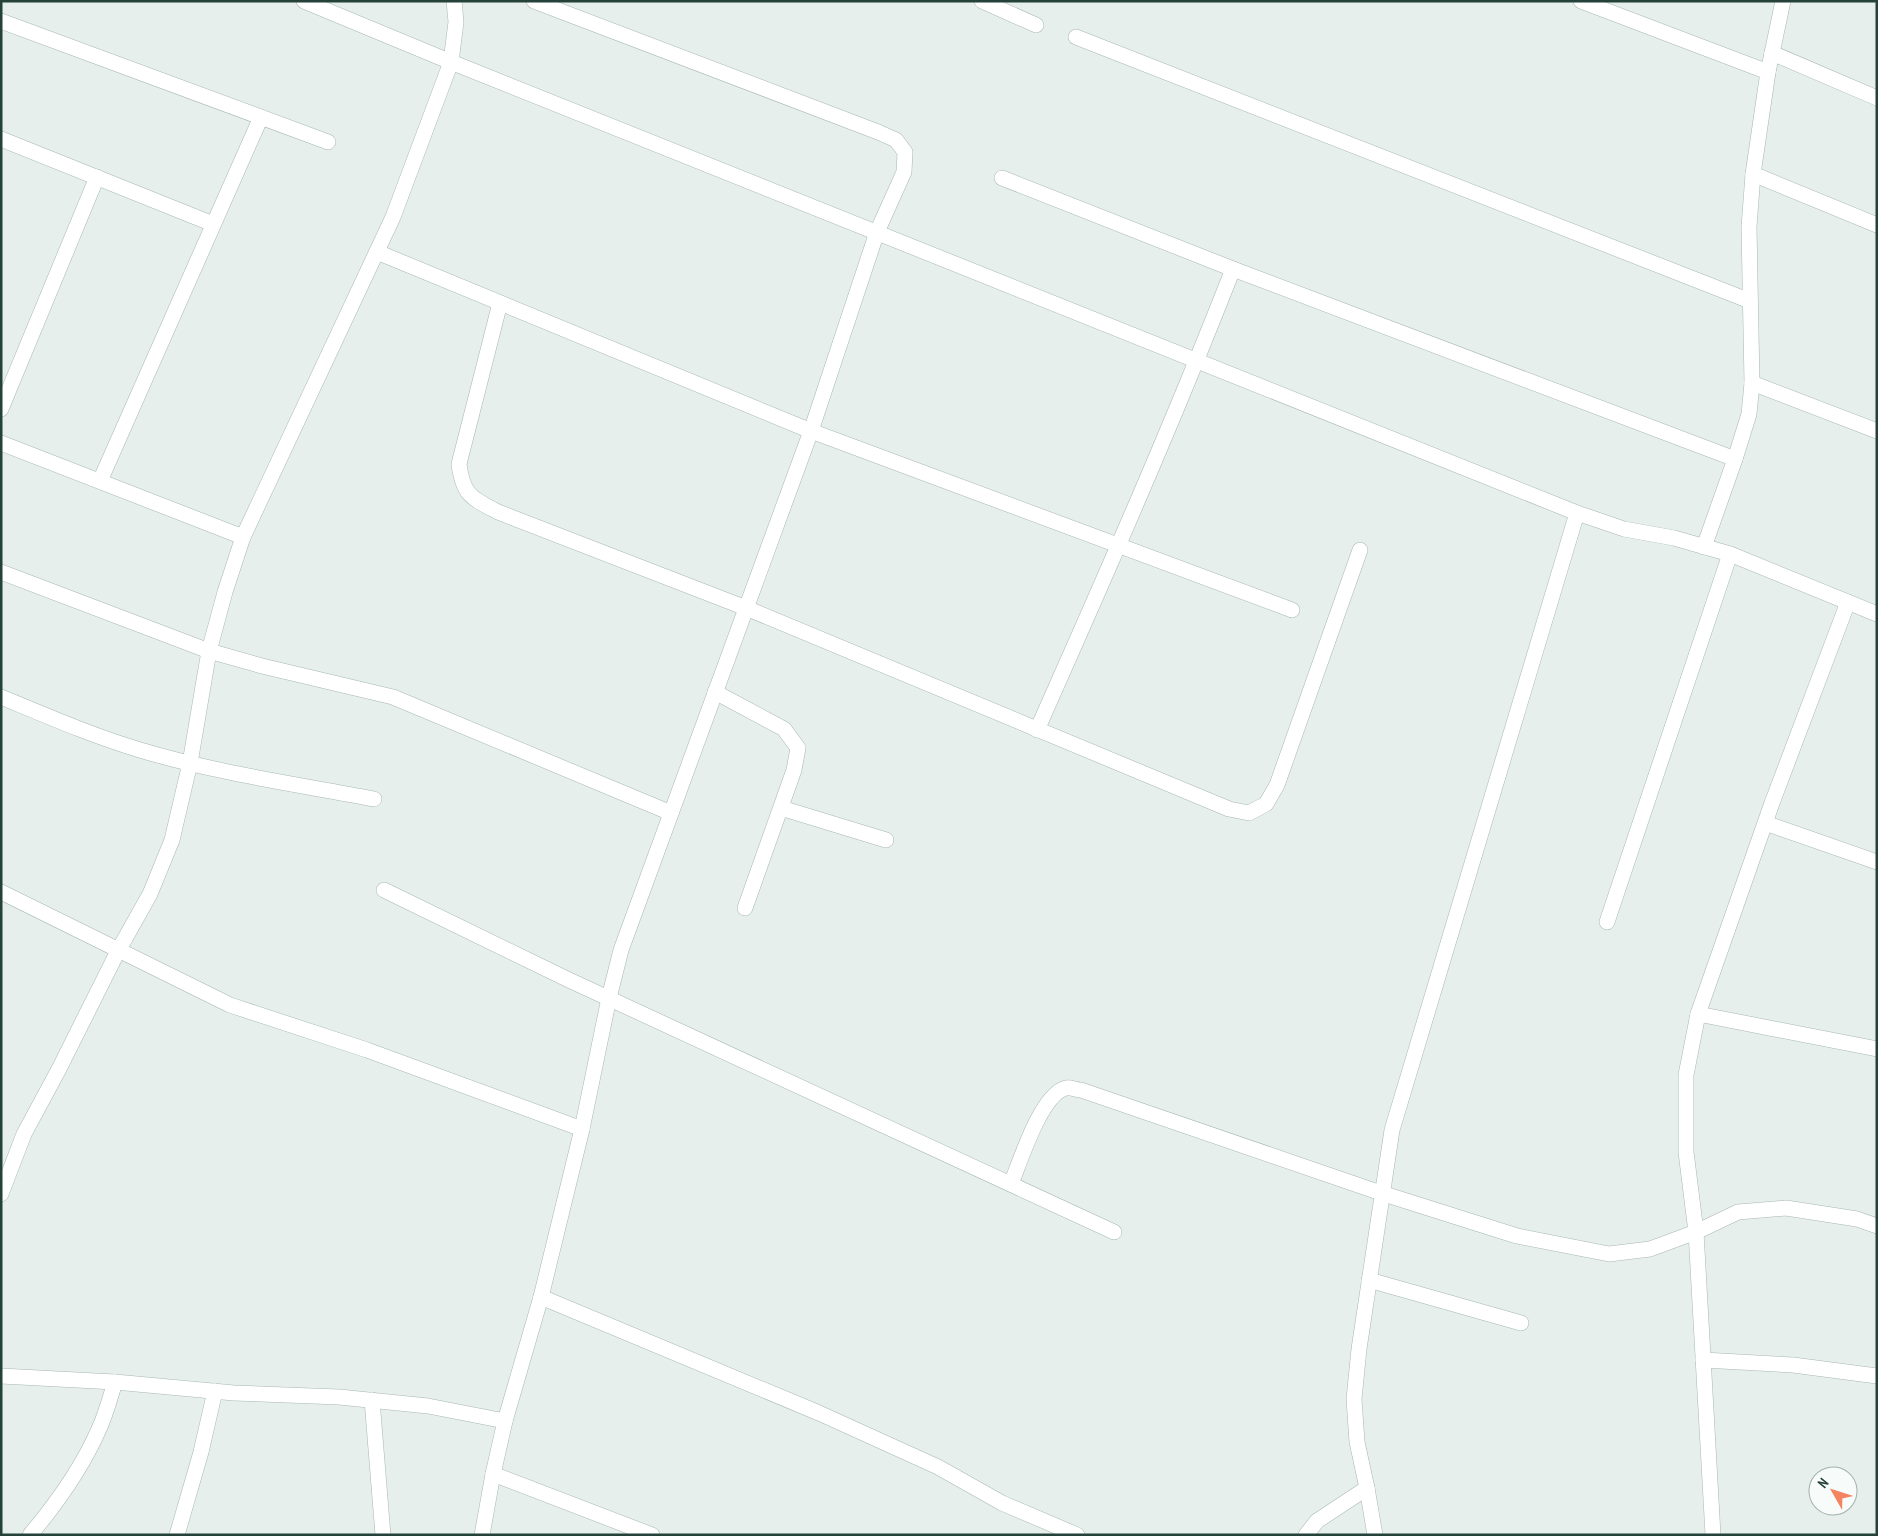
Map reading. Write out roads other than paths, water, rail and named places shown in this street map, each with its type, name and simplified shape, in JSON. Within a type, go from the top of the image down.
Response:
[{"type":"street","points":[[304,1],[451,62],[1577,513],[1624,529],[1674,538],[1730,554],[1877,614]]},
{"type":"street","points":[[1,1194],[24,1134],[150,894],[172,840],[190,763],[209,651],[225,592],[243,537],[393,217],[451,62],[456,22],[454,1]]},
{"type":"street","points":[[482,1535],[505,1421],[541,1297],[582,1129],[609,998],[621,950],[811,431],[877,232],[904,172],[906,152],[896,140],[878,132],[534,1]]},
{"type":"street","points":[[982,1],[1036,25]]},
{"type":"street","points":[[1581,1],[1768,72]]},
{"type":"street","points":[[1704,547],[1749,414],[1752,383],[1749,226],[1753,174],[1768,72],[1783,1]]},
{"type":"street","points":[[1,21],[328,142]]},
{"type":"street","points":[[1076,37],[1750,302]]},
{"type":"street","points":[[1772,53],[1877,98]]},
{"type":"street","points":[[100,482],[261,117]]},
{"type":"street","points":[[1,139],[213,224]]},
{"type":"street","points":[[1753,174],[1877,225]]},
{"type":"street","points":[[1,409],[97,177]]},
{"type":"street","points":[[1002,178],[1233,269],[1735,459]]},
{"type":"street","points":[[377,252],[811,431],[1292,610]]},
{"type":"street","points":[[1037,730],[1119,545],[1233,269]]},
{"type":"street","points":[[500,303],[460,464],[462,483],[475,500],[498,512],[746,608],[1229,809],[1249,813],[1266,804],[1277,786],[1360,550]]},
{"type":"street","points":[[1752,383],[1877,431]]},
{"type":"street","points":[[1,443],[243,537]]},
{"type":"street","points":[[1375,1535],[1357,1442],[1354,1399],[1369,1280],[1392,1130],[1577,513]]},
{"type":"street","points":[[1607,922],[1730,554]]},
{"type":"street","points":[[1,572],[209,651],[393,698],[671,813]]},
{"type":"street","points":[[1713,1535],[1696,1232],[1686,1152],[1686,1075],[1698,1014],[1765,823],[1848,602]]},
{"type":"street","points":[[715,692],[784,729],[798,748],[794,770],[745,908]]},
{"type":"street","points":[[1,697],[66,724],[140,750],[190,763],[374,799]]},
{"type":"street","points":[[781,808],[886,840]]},
{"type":"street","points":[[1765,823],[1877,862]]},
{"type":"street","points":[[384,890],[609,998],[1114,1232]]},
{"type":"street","points":[[1,892],[118,952],[230,1005],[367,1050],[582,1129]]},
{"type":"street","points":[[1698,1014],[1877,1049]]},
{"type":"street","points":[[1011,1184],[1037,1119],[1050,1098],[1066,1088],[1081,1090],[1382,1193],[1517,1236],[1609,1254],[1650,1249],[1696,1232],[1738,1212],[1786,1208],[1857,1219],[1877,1226]]},
{"type":"street","points":[[1369,1280],[1521,1324]]},
{"type":"street","points":[[541,1297],[819,1413],[938,1466],[1002,1503],[1077,1535]]},
{"type":"street","points":[[1703,1360],[1793,1364],[1877,1376]]},
{"type":"street","points":[[1,1376],[115,1382],[214,1391],[339,1396],[428,1406],[505,1421]]},
{"type":"street","points":[[30,1535],[77,1473],[100,1428],[115,1382]]},
{"type":"street","points":[[177,1535],[201,1452],[214,1391]]},
{"type":"street","points":[[372,1400],[382,1535]]},
{"type":"street","points":[[493,1474],[652,1535]]},
{"type":"street","points":[[1306,1535],[1317,1521],[1367,1488]]}]
